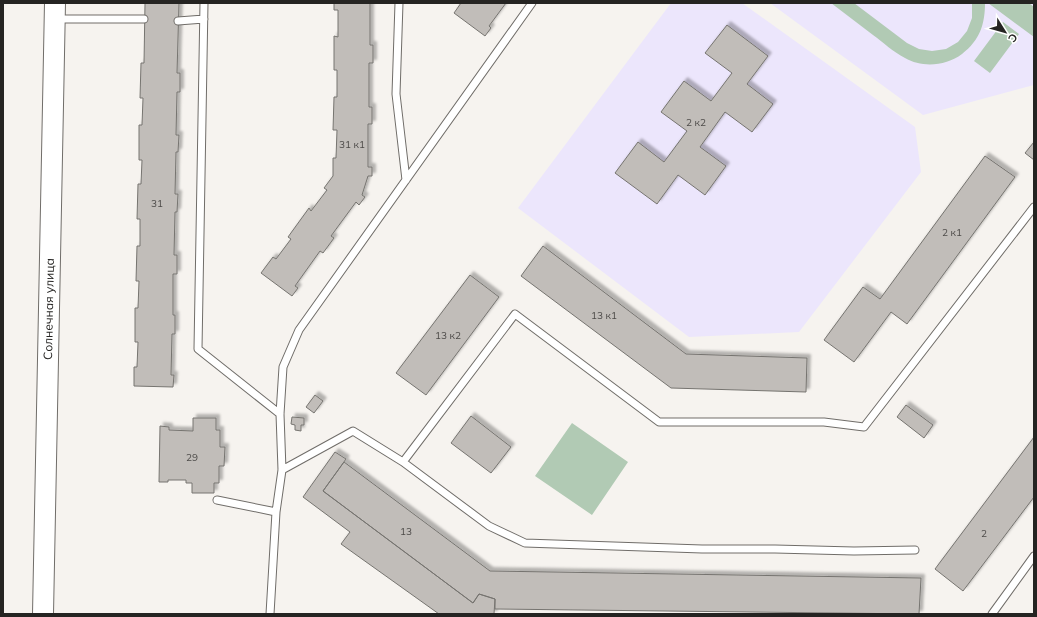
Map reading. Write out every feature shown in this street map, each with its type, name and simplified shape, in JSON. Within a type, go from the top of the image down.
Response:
[{"type":"main road","name":"Солнечная улица","points":[[43,614],[55,11]]},
{"type":"lane","points":[[204,3],[198,349],[280,414]]},
{"type":"lane","points":[[399,3],[396,94],[406,180]]},
{"type":"lane","points":[[270,614],[276,512],[282,470],[280,414],[283,367],[299,330],[532,3]]},
{"type":"lane","points":[[55,11],[144,19]]},
{"type":"lane","points":[[178,20],[204,19]]},
{"type":"lane","points":[[403,462],[515,314],[659,422],[824,422],[864,427],[1034,207]]},
{"type":"lane","points":[[282,470],[353,431],[403,462],[489,526],[525,543],[702,549],[854,551],[915,550]]},
{"type":"lane","points":[[217,500],[276,512]]},
{"type":"lane","points":[[992,614],[1034,556]]},
{"type":"shaded area","points":[[671,3],[742,3],[915,127],[921,172],[799,332],[689,337],[518,208]]},
{"type":"shaded area","points":[[770,3],[1034,3],[1034,85],[923,115]]},
{"type":"green space","points":[[831,3],[854,3],[907,43],[919,49],[932,51],[946,49],[958,42],[967,31],[972,18],[972,3],[985,3],[984,18],[980,31],[968,49],[956,58],[949,61],[926,64],[912,61],[896,53]]},
{"type":"green space","points":[[988,3],[1029,3],[1034,7],[1034,37]]},
{"type":"green space","points":[[1003,22],[1019,34],[990,73],[974,61]]},
{"type":"green space","points":[[572,423],[628,462],[592,515],[535,476]]},
{"type":"building","points":[[145,3],[179,3],[177,73],[180,73],[180,92],[177,92],[176,135],[179,135],[178,152],[176,152],[175,194],[178,194],[177,212],[175,212],[174,255],[177,255],[177,274],[173,274],[173,315],[175,315],[175,334],[172,334],[171,375],[174,375],[173,387],[134,386],[134,367],[137,367],[138,342],[135,342],[135,308],[138,308],[139,281],[136,281],[137,246],[140,246],[140,219],[137,219],[138,184],[141,184],[142,160],[139,160],[139,125],[142,125],[143,98],[140,98],[141,63],[144,63]]},
{"type":"building","points":[[334,3],[370,3],[370,45],[373,45],[373,63],[369,63],[369,107],[372,107],[372,124],[368,124],[368,167],[372,167],[372,176],[368,176],[362,195],[365,197],[359,205],[356,202],[331,236],[334,238],[323,253],[320,251],[295,286],[298,288],[292,296],[261,273],[273,257],[276,259],[291,239],[288,237],[309,208],[311,211],[327,190],[324,188],[333,176],[333,158],[336,158],[337,130],[333,130],[334,97],[337,97],[337,70],[334,70],[334,36],[338,37],[338,10],[334,10]]},
{"type":"building","points":[[461,3],[506,3],[489,26],[491,28],[485,36],[454,13]]},
{"type":"building","points":[[727,25],[768,56],[747,84],[773,104],[752,132],[725,112],[700,147],[726,166],[705,195],[678,175],[657,204],[615,173],[638,142],[664,162],[687,131],[661,112],[684,81],[711,101],[732,73],[705,53]]},
{"type":"building","points":[[1034,142],[1034,160],[1025,153]]},
{"type":"building","points":[[985,156],[1015,177],[907,324],[891,312],[854,362],[824,340],[863,287],[880,299]]},
{"type":"building","points":[[543,246],[686,354],[807,358],[806,392],[671,388],[521,276]]},
{"type":"building","points":[[470,275],[499,297],[426,395],[396,373]]},
{"type":"building","points":[[315,395],[323,401],[314,413],[306,407]]},
{"type":"building","points":[[906,405],[933,425],[924,438],[897,417]]},
{"type":"building","points":[[471,416],[511,447],[491,473],[451,443]]},
{"type":"building","points":[[292,417],[304,418],[304,425],[301,425],[301,431],[295,430],[295,425],[291,424]]},
{"type":"building","points":[[193,418],[216,418],[216,430],[220,430],[220,447],[225,447],[224,466],[219,466],[219,483],[214,483],[214,493],[192,493],[192,483],[186,483],[186,480],[168,480],[168,482],[159,482],[160,426],[169,427],[169,430],[193,431]]},
{"type":"building","points":[[1034,437],[1034,497],[963,591],[935,569]]},
{"type":"building","points":[[335,452],[346,459],[323,491],[473,603],[479,594],[495,599],[494,614],[439,614],[341,544],[350,532],[303,497]]},
{"type":"building","points":[[344,462],[490,571],[921,578],[919,614],[495,609],[495,599],[479,594],[473,603],[323,491]]}]
